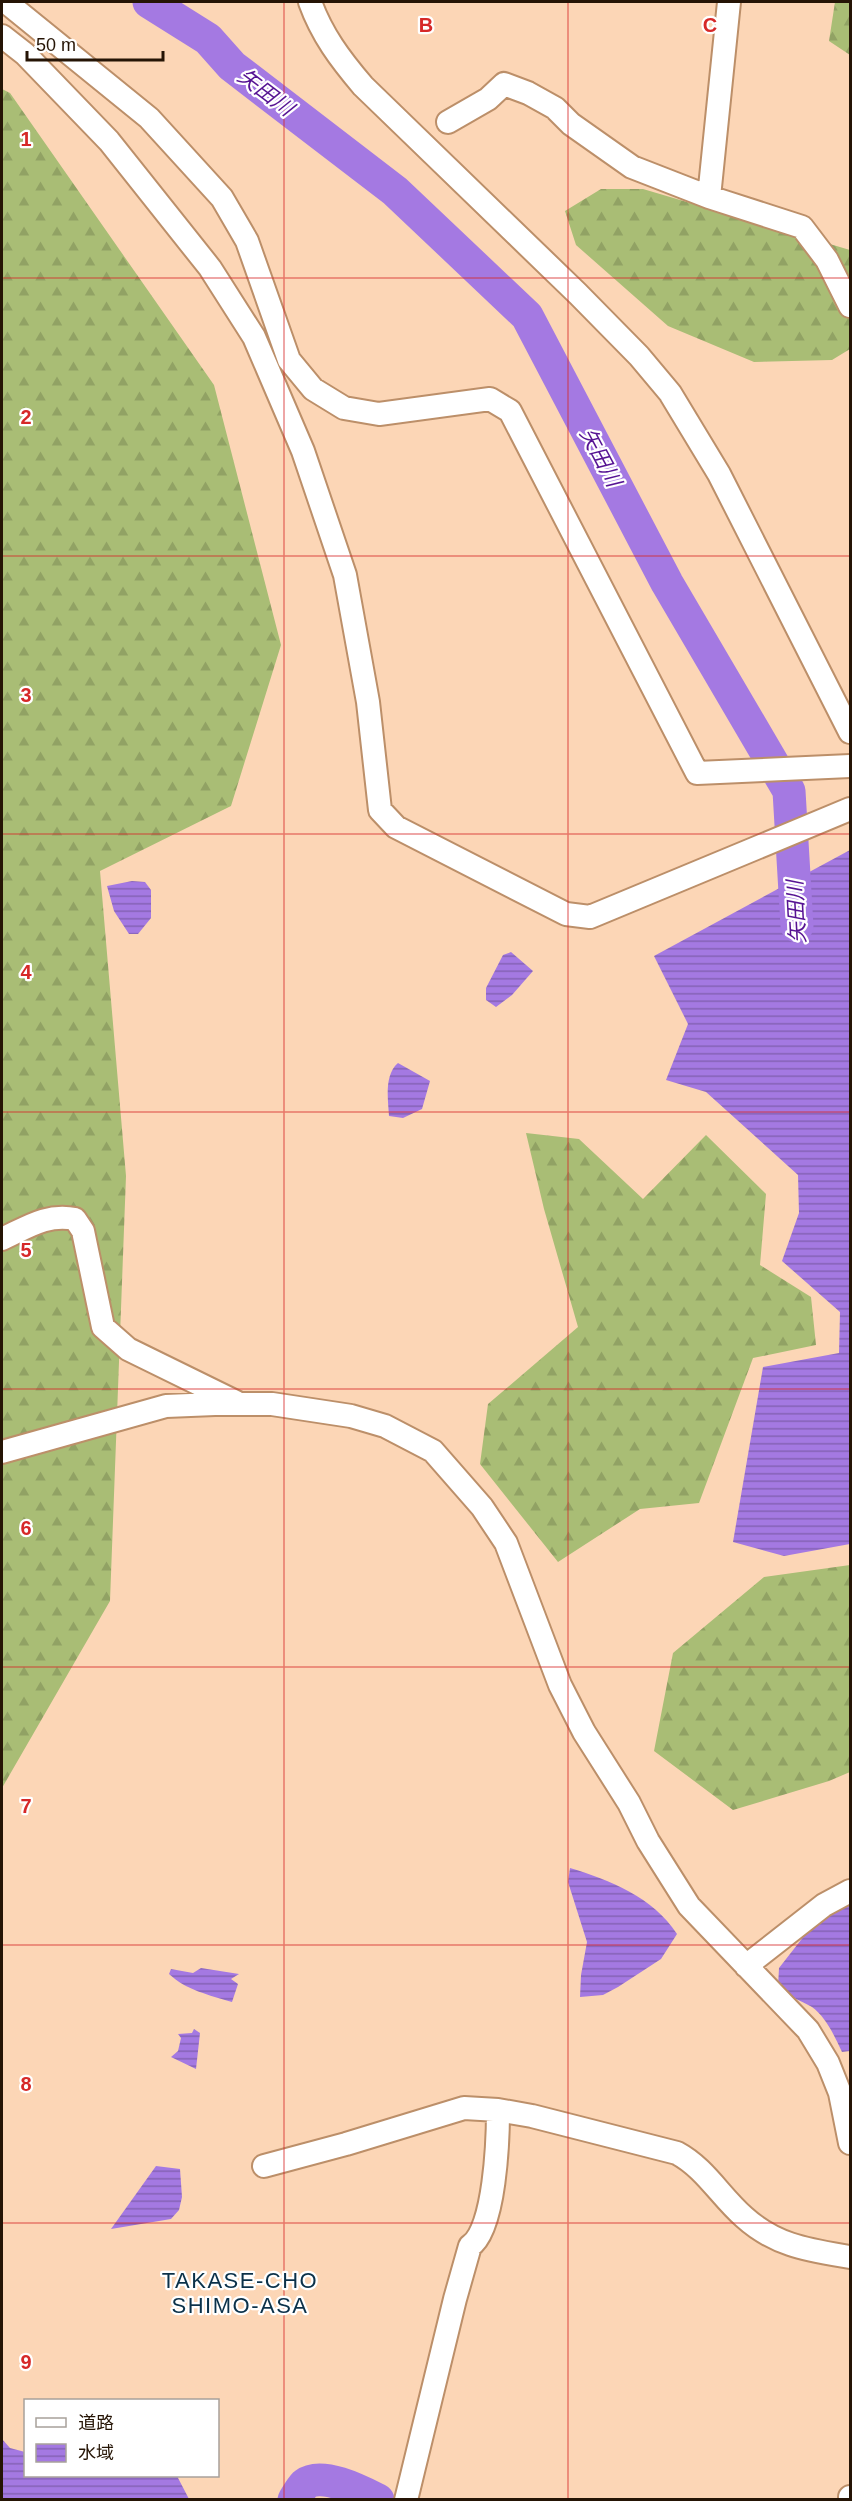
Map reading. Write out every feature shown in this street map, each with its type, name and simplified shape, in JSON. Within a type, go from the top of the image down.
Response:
[{"type":"street","points":[[6,2],[149,118],[222,198],[247,241],[289,360],[313,389],[344,408],[379,414],[490,399],[510,411],[697,773],[847,766]]},
{"type":"street","points":[[310,2],[318,23],[337,56],[363,86],[578,294],[639,356],[670,393],[719,474],[850,732]]},
{"type":"street","points":[[709,197],[729,2]]},
{"type":"street","points":[[2,36],[25,54],[109,141],[210,268],[254,337],[303,451],[345,575],[368,702],[380,810],[396,827],[566,914],[590,917],[850,809]]},
{"type":"street","points":[[448,122],[488,99],[504,84],[528,93],[555,108],[571,124],[632,166],[709,197],[802,227],[827,260],[850,306]]},
{"type":"street","points":[[2,1239],[46,1218],[75,1219],[83,1231],[103,1326],[128,1348],[240,1404]]},
{"type":"street","points":[[2,1452],[166,1406],[240,1404],[272,1404],[351,1416],[386,1426],[433,1451],[482,1507],[506,1543],[560,1685],[584,1732],[629,1803],[648,1841],[689,1906],[808,2030],[828,2063],[840,2093],[850,2143]]},
{"type":"street","points":[[747,1966],[824,1905],[850,1890]]},
{"type":"street","points":[[264,2166],[346,2145],[464,2108],[498,2110],[677,2153],[693,2162],[743,2217],[770,2237],[811,2250],[850,2257]]},
{"type":"street","points":[[406,2499],[470,2246],[474,2244],[485,2223],[497,2160],[498,2110]]},
{"type":"green space","points":[[835,2],[850,2],[850,55],[829,41]]},
{"type":"green space","points":[[2,89],[10,93],[214,385],[281,645],[231,806],[100,871],[126,1176],[110,1601],[2,1788]]},
{"type":"green space","points":[[601,189],[643,189],[850,250],[850,349],[832,360],[754,362],[668,326],[576,245],[565,211]]},
{"type":"green space","points":[[526,1133],[579,1139],[643,1199],[706,1135],[766,1194],[760,1265],[811,1297],[816,1345],[753,1358],[699,1503],[640,1509],[558,1562],[480,1464],[488,1404],[578,1327],[544,1209]]},
{"type":"green space","points":[[850,1565],[850,1772],[829,1781],[733,1810],[654,1751],[673,1653],[764,1577]]},
{"type":"water","points":[[850,850],[850,1544],[784,1556],[733,1542],[763,1367],[839,1353],[840,1312],[782,1261],[799,1213],[798,1175],[706,1092],[666,1080],[688,1024],[654,956]]},
{"type":"water","points":[[132,881],[145,882],[151,890],[151,918],[138,934],[129,934],[114,911],[107,886]]},
{"type":"water","points":[[511,952],[533,971],[512,995],[496,1007],[486,1000],[486,988],[503,955]]},
{"type":"water","points":[[398,1063],[430,1081],[422,1109],[403,1118],[389,1116],[389,1081]]},
{"type":"water","points":[[570,1868],[615,1884],[643,1900],[667,1921],[677,1934],[661,1959],[603,1995],[580,1997],[587,1942],[568,1882]]},
{"type":"water","points":[[850,1905],[850,2051],[842,2052],[822,2016],[812,2007],[778,1987],[779,1968],[815,1922]]},
{"type":"water","points":[[201,1968],[239,1974],[231,1979],[238,1984],[232,2002],[190,1988],[169,1974],[171,1969],[193,1973]]},
{"type":"water","points":[[194,2029],[200,2033],[196,2069],[171,2057],[178,2051],[181,2038],[178,2034],[192,2033]]},
{"type":"water","points":[[156,2166],[180,2169],[182,2197],[179,2210],[171,2219],[111,2229]]},
{"type":"water","points":[[2,2439],[10,2448],[24,2452],[24,2477],[178,2477],[189,2499],[2,2499]]},
{"type":"waterway","name":"矢田川","points":[[149,2],[208,39],[232,66],[395,191],[527,316],[667,583],[789,791],[797,926]]},
{"type":"waterway","points":[[294,2500],[305,2484],[321,2480],[342,2484],[378,2500]]},
{"type":"district","name":"TAKASE-CHO SHIMO-ASA","points":[[240,2292]]}]
